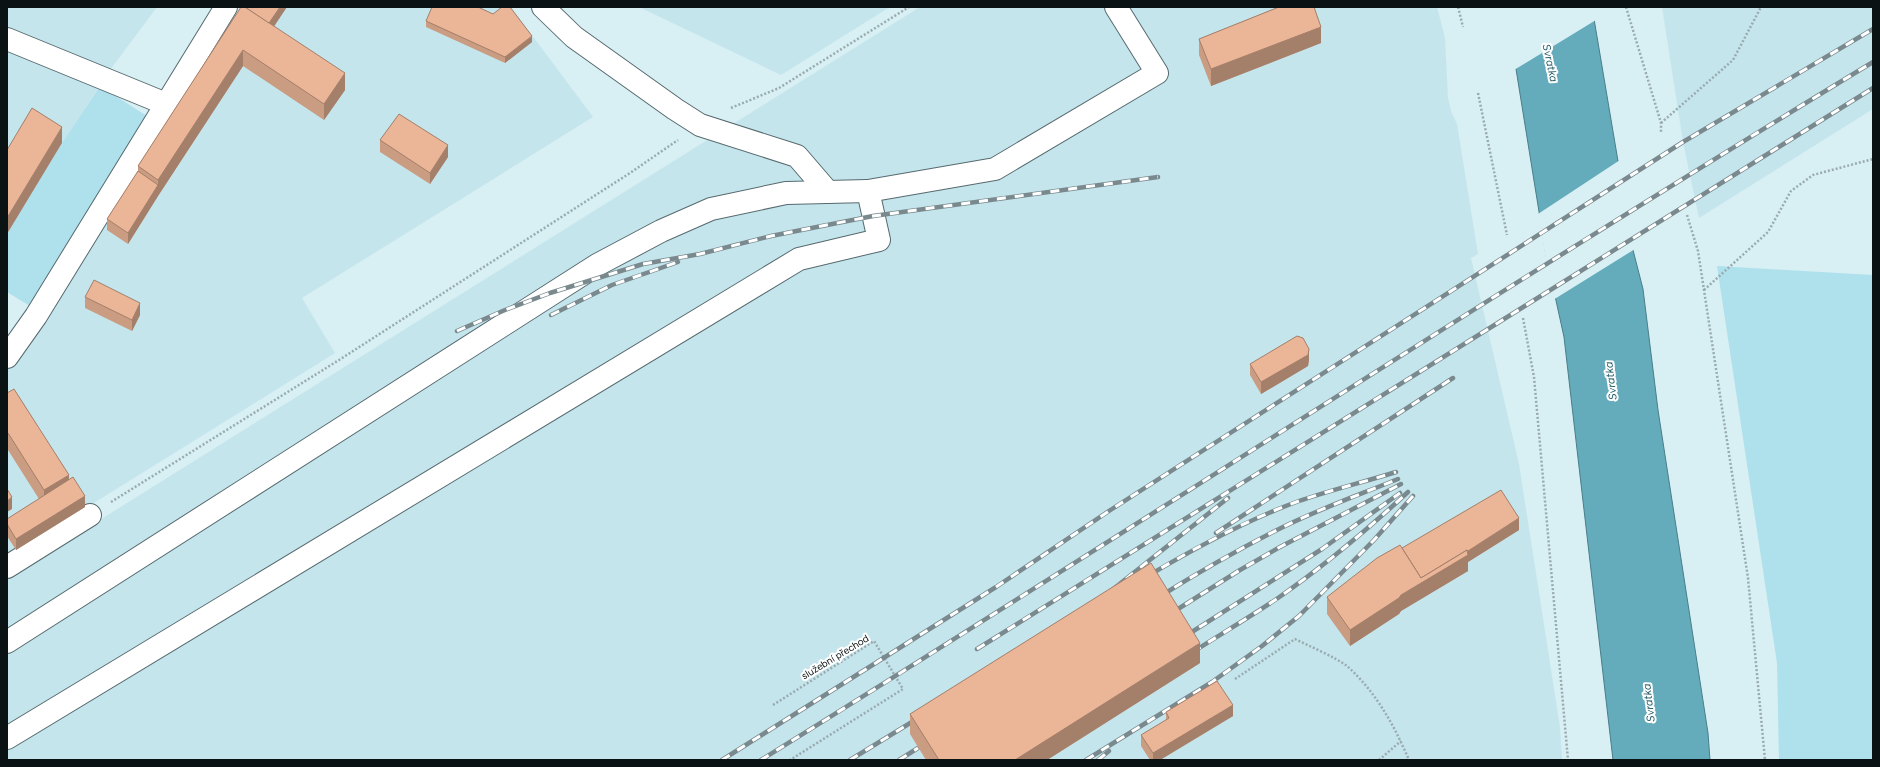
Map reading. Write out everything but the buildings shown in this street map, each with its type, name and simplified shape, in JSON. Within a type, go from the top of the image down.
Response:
[{"type":"lane","points":[[7,356],[36,316],[226,7]]},
{"type":"lane","points":[[543,7],[574,37],[651,93],[700,125],[797,156],[828,192]]},
{"type":"lane","points":[[7,642],[597,265],[661,230],[711,209],[786,193],[868,191],[995,168],[1157,73],[1116,7]]},
{"type":"lane","points":[[7,39],[166,104]]},
{"type":"lane","points":[[7,738],[799,259],[878,240],[868,191]]},
{"type":"lane","points":[[7,567],[90,515]]},
{"type":"path","points":[[729,109],[745,104],[779,88],[909,7]]},
{"type":"path","points":[[1458,7],[1463,28]]},
{"type":"path","points":[[1626,7],[1661,123],[1661,132]]},
{"type":"path","points":[[1661,123],[1733,60],[1761,7]]},
{"type":"path","points":[[1478,93],[1507,235]]},
{"type":"path","points":[[90,515],[359,347],[630,173],[700,125]]},
{"type":"path","points":[[1704,291],[1768,232],[1791,191],[1813,175],[1873,160]]},
{"type":"path","points":[[1687,215],[1698,251],[1748,578],[1765,760]]},
{"type":"path","points":[[1523,318],[1534,377],[1568,760]]},
{"type":"path","points":[[1235,679],[1295,639],[1346,665],[1377,698],[1401,741],[1409,760]]},
{"type":"path","name":"služební přechod","points":[[773,705],[874,641],[903,689],[790,760]]},
{"type":"path","points":[[1379,760],[1401,741]]},
{"type":"shaded area","points":[[7,7],[157,7],[110,70],[62,143],[7,234]]},
{"type":"shaded area","points":[[244,7],[511,7],[593,117],[302,298],[335,353],[7,557],[7,370],[60,293]]},
{"type":"shaded area","points":[[639,7],[890,7],[781,75]]},
{"type":"shaded area","points":[[920,7],[1437,7],[1445,38],[1448,98],[1451,111],[1457,124],[1478,254],[1471,258],[1519,464],[1560,727],[1562,760],[7,760],[7,578]]},
{"type":"shaded area","points":[[1662,7],[1873,7],[1873,109],[1699,218],[1683,142]]},
{"type":"shaded area","points":[[100,86],[150,118],[30,306],[7,292],[7,234],[62,143]]},
{"type":"shaded area","points":[[1717,266],[1873,275],[1873,760],[1779,760],[1777,663]]},
{"type":"water","name":"Svratka","points":[[1503,7],[1592,7],[1633,250],[1643,289],[1658,410],[1708,733],[1710,760],[1613,760],[1564,337],[1546,255],[1516,69]]},
{"type":"pier","points":[[1501,7],[1594,7],[1596,20],[1514,70]]},
{"type":"pier","points":[[1620,160],[1635,249],[1553,300],[1538,214]]},
{"type":"railway","points":[[722,760],[996,587],[1112,509],[1683,142],[1873,29]]},
{"type":"railway","points":[[761,760],[1594,234],[1873,62]]},
{"type":"railway","points":[[977,649],[1873,88]]},
{"type":"railway","points":[[457,331],[505,310],[550,293],[643,264],[700,254],[771,236],[873,216],[1158,177]]},
{"type":"railway","points":[[551,315],[612,285],[678,262]]},
{"type":"railway","points":[[1216,533],[1453,378]]},
{"type":"railway","points":[[1146,577],[1221,535],[1279,509],[1311,497],[1396,472]]},
{"type":"railway","points":[[1159,597],[1219,561],[1295,521],[1398,479]]},
{"type":"railway","points":[[1170,614],[1280,547],[1401,484]]},
{"type":"railway","points":[[1193,652],[1295,586],[1345,547],[1408,492]]},
{"type":"railway","points":[[1184,637],[1322,549],[1400,493]]},
{"type":"railway","points":[[1086,760],[1212,682],[1262,646],[1299,616],[1374,540],[1413,496]]},
{"type":"railway","points":[[1112,590],[1228,498]]},
{"type":"railway","points":[[850,760],[920,717]]},
{"type":"railway","points":[[899,760],[918,748]]},
{"type":"railway","points":[[1098,760],[1109,751]]}]
